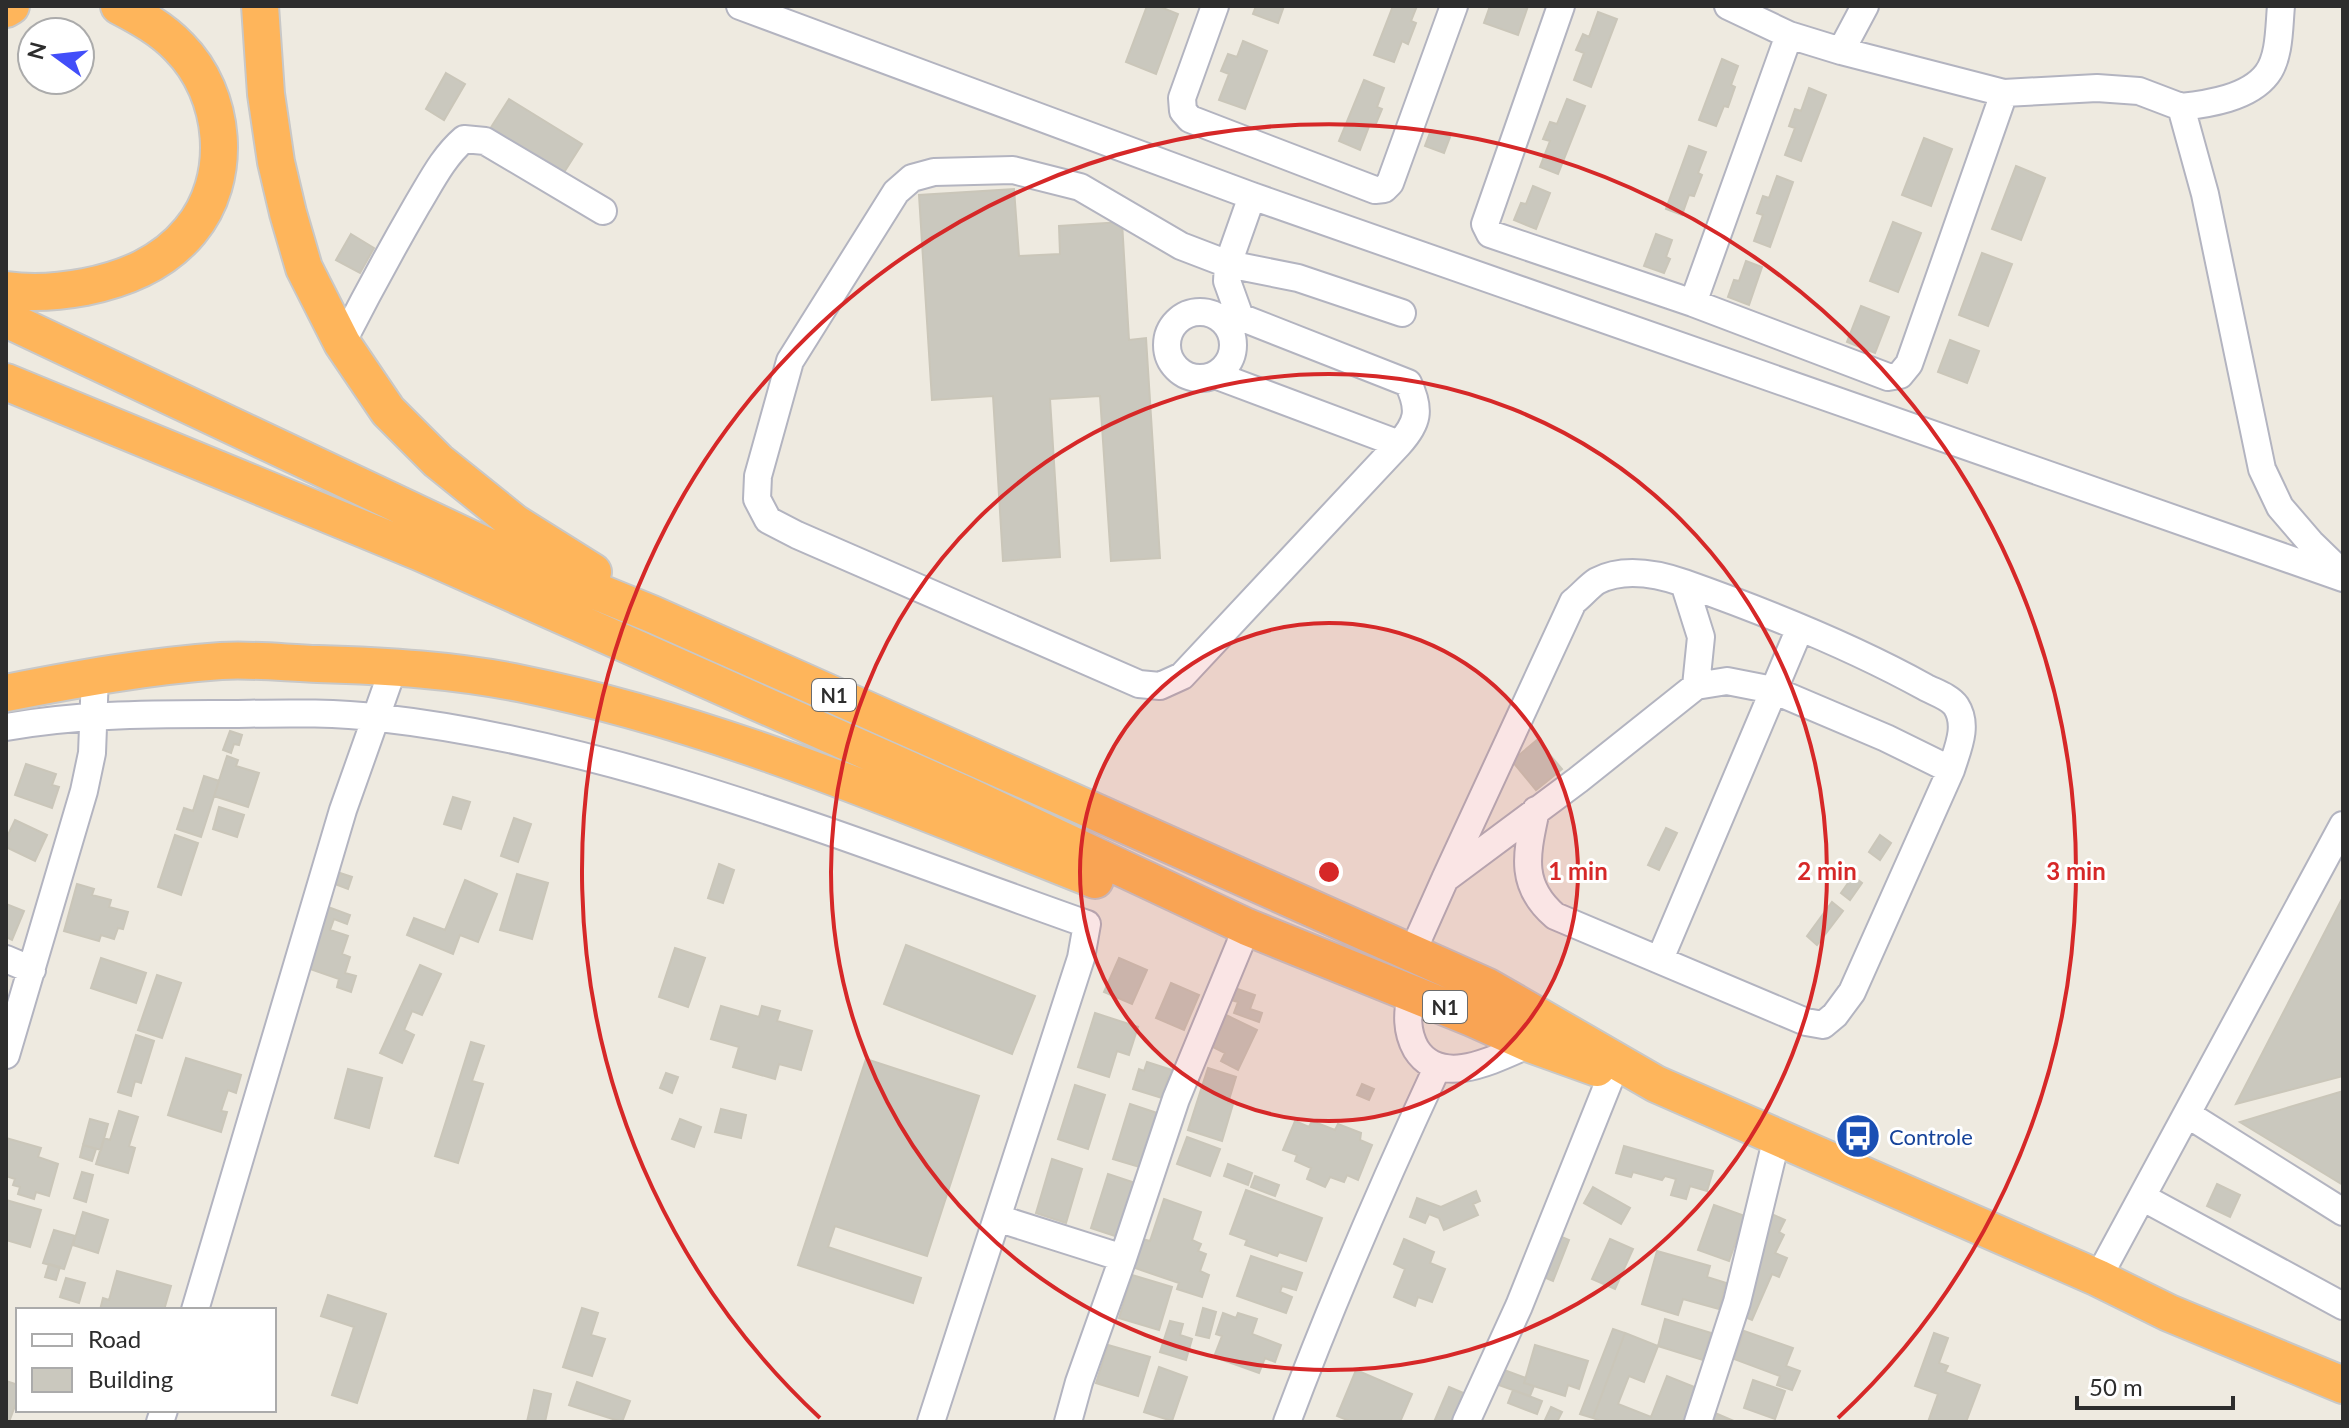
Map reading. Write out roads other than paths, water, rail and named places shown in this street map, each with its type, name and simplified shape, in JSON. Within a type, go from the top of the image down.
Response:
[{"type":"highway","points":[[6,290],[52,293],[106,283],[131,274],[157,261],[191,231],[209,200],[220,160],[216,115],[203,81],[180,48],[146,20],[119,6]]},
{"type":"highway","points":[[260,6],[266,94],[276,162],[288,213],[304,268],[342,343],[388,411],[438,461],[515,523],[652,614]]},
{"type":"highway","name":"N1","points":[[6,319],[495,550],[652,614],[1488,987],[1656,1084],[2098,1278],[2169,1313],[2343,1385]]},
{"type":"highway","name":"N1","points":[[6,382],[419,552],[966,795],[1242,925],[1530,1044],[1612,1074],[1656,1084]]},
{"type":"highway","points":[[6,693],[95,675],[224,660],[394,666],[519,683],[605,702],[689,726],[921,811],[1183,914],[1242,925]]},
{"type":"street","points":[[740,6],[1252,196],[2195,529],[2343,576]]},
{"type":"street","points":[[1215,6],[1182,98],[1183,111],[1190,119],[1375,190],[1384,189],[1390,183],[1454,6]]},
{"type":"street","points":[[1561,6],[1485,224],[1486,231],[1693,303],[1888,377],[1900,375],[1909,364],[2004,93]]},
{"type":"street","points":[[1728,6],[1789,35],[2004,93],[2097,88],[2139,91],[2181,107],[2215,103],[2240,94],[2267,74],[2276,52],[2281,6]]},
{"type":"street","points":[[1841,51],[1865,6]]},
{"type":"street","points":[[1693,303],[1789,35]]},
{"type":"street","points":[[2181,107],[2205,194],[2262,469],[2280,507],[2343,576]]},
{"type":"street","points":[[342,343],[437,171],[450,151],[464,139],[485,141],[603,211]]},
{"type":"street","points":[[1399,444],[1215,375],[1195,378],[1177,370],[1167,352],[1169,332],[1174,323],[1192,312],[1212,313],[1408,383],[1417,411],[1412,429],[1399,444],[1182,676],[1160,686],[1139,684],[797,535],[768,520],[757,499],[758,476],[790,361],[896,192],[912,178],[934,172],[1013,170],[1080,187],[1181,246],[1228,264],[1298,278],[1402,313]]},
{"type":"street","points":[[1215,375],[1226,366],[1232,353],[1234,322],[1227,281],[1228,264],[1252,196]]},
{"type":"street","points":[[1412,953],[1573,602],[1598,581],[1629,574],[1658,574],[1684,583],[1800,628],[1894,670],[1955,703],[1962,720],[1951,770],[1852,992],[1835,1015],[1823,1025],[1806,1022],[1555,916],[1539,902],[1532,888],[1526,857],[1536,810]]},
{"type":"street","points":[[1684,583],[1701,637],[1696,686]]},
{"type":"street","points":[[1660,959],[1800,628]]},
{"type":"street","points":[[196,1308],[324,869],[394,666]]},
{"type":"street","points":[[6,1055],[84,791],[92,753],[95,675]]},
{"type":"street","points":[[1445,879],[1578,780],[1696,686],[1727,681],[1773,690],[1886,738],[1951,770]]},
{"type":"street","points":[[6,727],[35,722],[157,714],[376,717],[560,750],[728,798],[1087,924]]},
{"type":"street","points":[[2098,1278],[2343,825]]},
{"type":"street","points":[[931,1422],[1081,958],[1087,924],[1101,882]]},
{"type":"street","points":[[1068,1422],[1176,1099],[1242,925]]},
{"type":"street","points":[[6,959],[32,970]]},
{"type":"street","points":[[1411,994],[1407,1014],[1411,1039],[1419,1053],[1437,1068],[1486,1063],[1530,1044]]},
{"type":"street","points":[[1287,1422],[1317,1342],[1437,1068]]},
{"type":"street","points":[[1466,1422],[1519,1306],[1612,1074]]},
{"type":"street","points":[[2187,1114],[2343,1212]]},
{"type":"street","points":[[1698,1422],[1737,1302],[1777,1137]]},
{"type":"street","points":[[2142,1197],[2343,1306]]},
{"type":"street","points":[[997,1218],[1123,1258]]},
{"type":"place","name":"Controle","points":[[1858,1136]]}]
